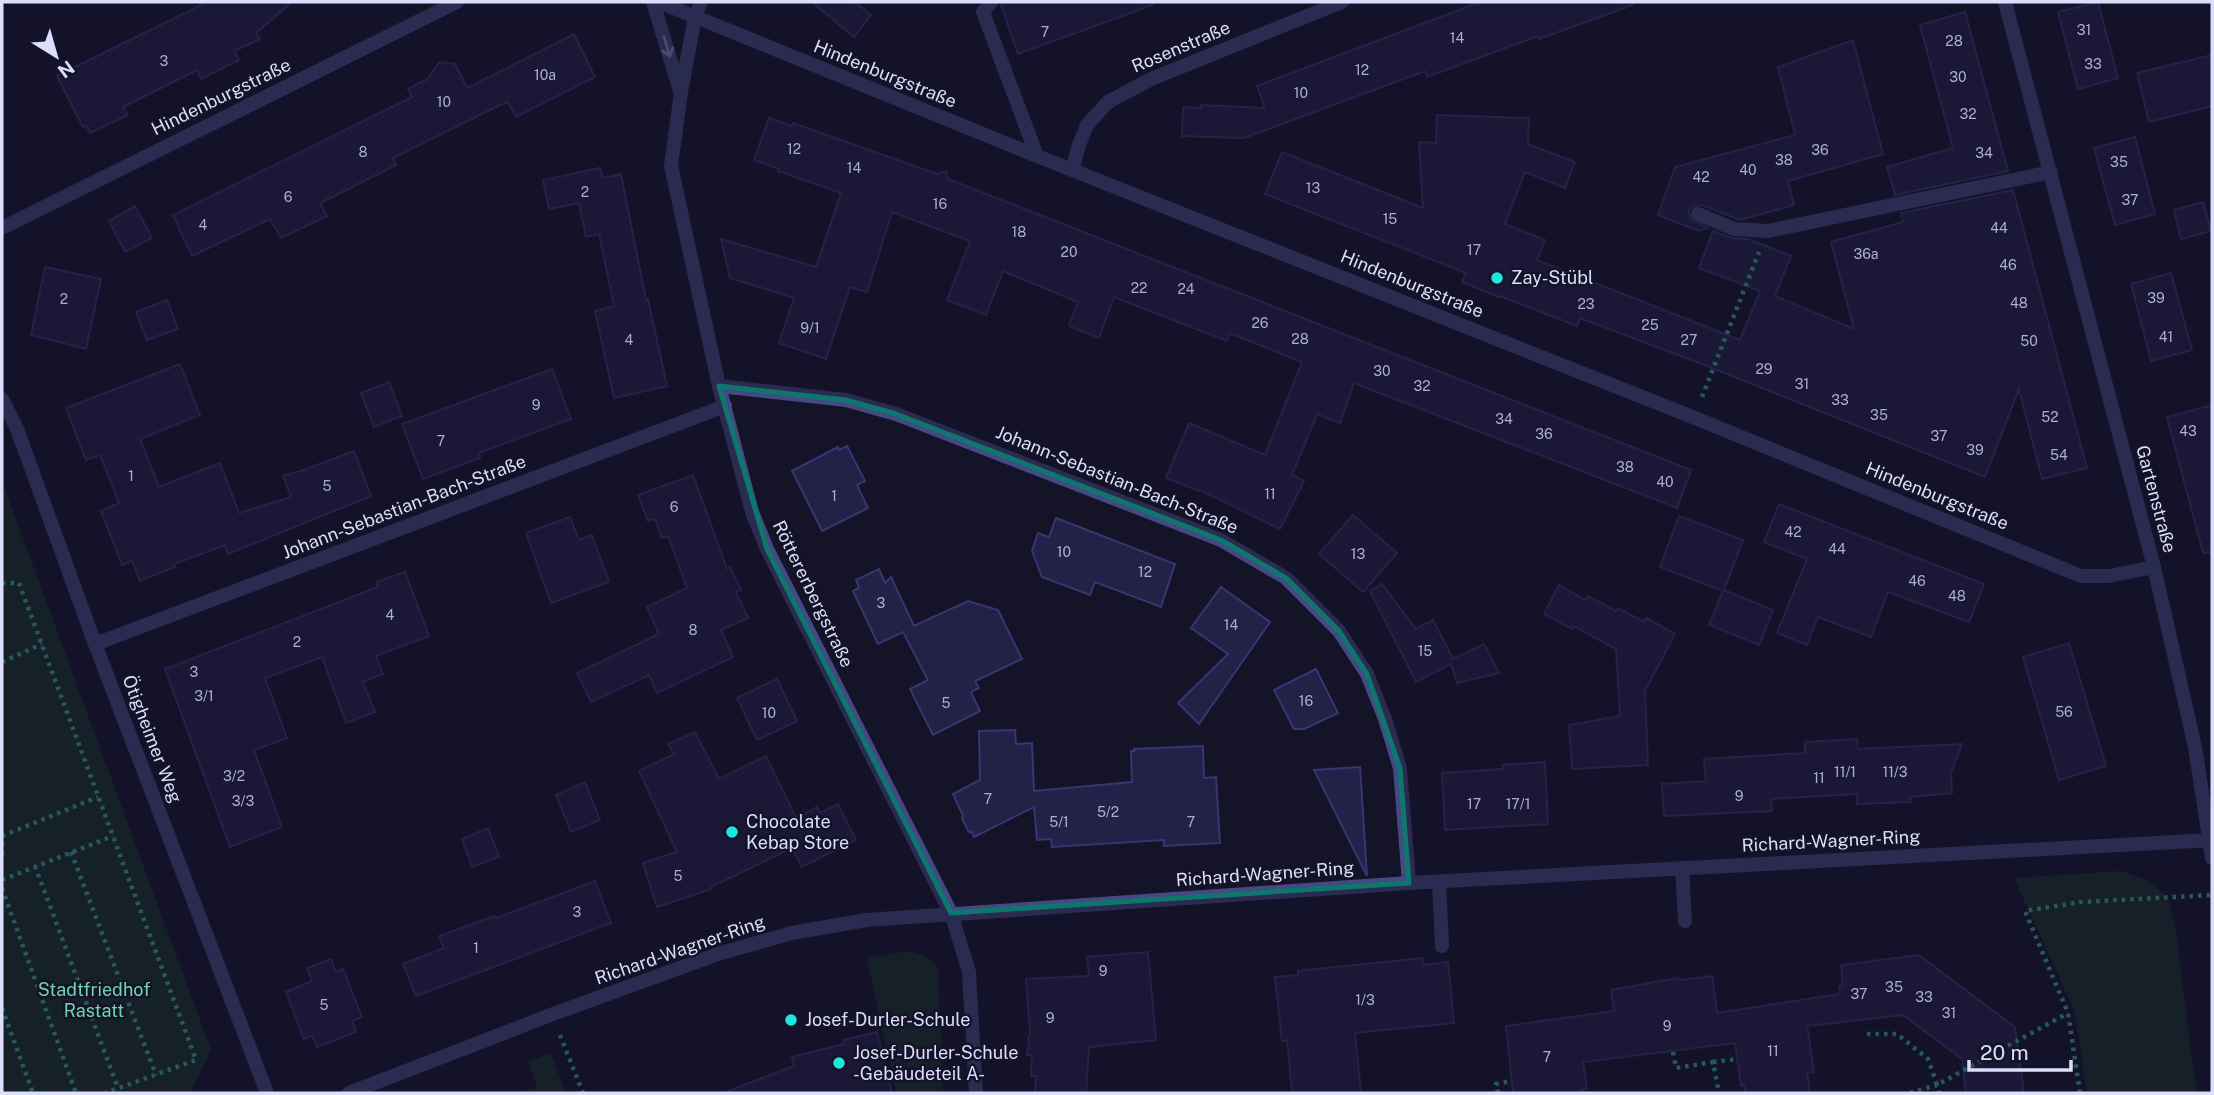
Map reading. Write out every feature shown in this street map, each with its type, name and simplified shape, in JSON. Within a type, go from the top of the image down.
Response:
[{"type":"street","name":"Hindenburgstraße","points":[[2,228],[457,2]]},
{"type":"street","name":"Röttererbergstraße","points":[[653,2],[681,92]]},
{"type":"street","name":"Hindenburgstraße","points":[[659,2],[2081,576],[2109,576],[2154,567]]},
{"type":"street","name":"Röttererbergstraße","points":[[701,2],[695,17],[681,92],[671,166],[719,386],[752,512],[767,549],[951,914],[969,972],[976,1093]]},
{"type":"street","points":[[991,2],[983,12],[1037,156]]},
{"type":"street","name":"Rosenstraße","points":[[1072,170],[1087,125],[1108,102],[1151,79],[1342,2]]},
{"type":"street","name":"Gartenstraße","points":[[2005,2],[2154,567],[2195,747],[2212,840],[2212,858]]},
{"type":"street","points":[[1698,214],[1734,229],[1768,230],[2051,172]]},
{"type":"street","name":"Johann-Sebastian-Bach-Straße","points":[[719,386],[846,400],[896,414],[1221,540],[1286,578],[1339,631],[1372,685],[1400,768],[1409,883]]},
{"type":"street","name":"Ötigheimer Weg","points":[[2,399],[17,429],[95,644],[267,1093]]},
{"type":"street","name":"Johann-Sebastian-Bach-Straße","points":[[95,644],[725,406]]},
{"type":"street","name":"Richard-Wagner-Ring","points":[[349,1093],[721,953],[792,933],[866,920],[1409,883],[2212,840]]},
{"type":"street","points":[[1682,868],[1685,922]]},
{"type":"street","points":[[1439,882],[1442,946]]},
{"type":"path","points":[[1695,418],[1768,230]]},
{"type":"path","points":[[2,583],[19,583],[195,1060],[105,1093]]},
{"type":"path","points":[[2,662],[42,644]]},
{"type":"path","points":[[2,836],[98,797]]},
{"type":"path","points":[[2,880],[113,836]]},
{"type":"path","points":[[2,843],[2,856]]},
{"type":"path","points":[[71,852],[156,1074]]},
{"type":"path","points":[[35,866],[118,1088]]},
{"type":"path","points":[[2,888],[76,1093]]},
{"type":"path","points":[[2080,1093],[2068,1013],[2025,911],[2081,902],[2212,895]]},
{"type":"path","points":[[2,1008],[33,1093]]},
{"type":"path","points":[[1910,1093],[1937,1085],[2068,1013]]},
{"type":"path","points":[[553,1014],[583,1093]]},
{"type":"path","points":[[1867,1034],[1898,1034],[1928,1059],[1939,1093]]},
{"type":"path","points":[[1674,1052],[1676,1068],[1737,1059]]},
{"type":"path","points":[[1713,1062],[1719,1093]]},
{"type":"path","points":[[1498,1093],[1496,1084],[1511,1081]]},
{"type":"highlighted area","points":[[719,386],[846,400],[896,414],[1221,540],[1286,578],[1339,631],[1367,674],[1400,768],[1409,883],[951,913],[767,549]]},
{"type":"green space","name":"Stadtfriedhof Rastatt","points":[[2,481],[211,1050],[190,1093],[2,1093]]},
{"type":"green space","points":[[2121,871],[2150,881],[2168,898],[2176,929],[2198,1093],[2087,1093],[2075,1012],[2014,878]]},
{"type":"green space","points":[[909,951],[927,957],[938,969],[943,1093],[896,1093],[867,958]]},
{"type":"green space","points":[[551,1053],[566,1093],[520,1093],[537,1086],[528,1062]]},
{"type":"building","points":[[207,2],[292,2],[256,33],[260,39],[234,51],[239,60],[201,79],[197,70],[123,107],[128,115],[90,133],[86,125],[83,127],[57,76]]},
{"type":"building","points":[[812,2],[855,2],[871,15],[854,37]]},
{"type":"building","points":[[1000,2],[1152,2],[1153,5],[1018,54]]},
{"type":"building","points":[[1480,2],[1633,2],[1633,5],[1427,77],[1425,71],[1244,138],[1182,136],[1183,107],[1201,108],[1201,105],[1265,108],[1257,86]]},
{"type":"building","points":[[2098,2],[2118,78],[2078,89],[2058,12]]},
{"type":"building","points":[[1965,12],[2008,171],[1895,195],[1887,167],[1953,148],[1920,25]]},
{"type":"building","points":[[574,34],[595,77],[516,117],[508,102],[500,105],[393,158],[396,165],[320,203],[327,216],[281,238],[270,219],[192,256],[173,215],[412,97],[408,89],[428,79],[439,62],[455,64],[467,88]]},
{"type":"building","points":[[1853,40],[1883,154],[1788,181],[1794,205],[1740,220],[1702,205],[1693,206],[1689,211],[1690,219],[1708,228],[1699,231],[1658,215],[1675,167],[1795,135],[1778,67]]},
{"type":"building","points":[[2212,55],[2212,106],[2149,122],[2137,73]]},
{"type":"building","points":[[1437,115],[1529,118],[1528,144],[1575,162],[1565,188],[1525,172],[1505,224],[1545,240],[1537,260],[1740,340],[1760,291],[1699,268],[1713,231],[1731,238],[1748,239],[1791,256],[1775,296],[1854,329],[1831,242],[1903,222],[1901,213],[2013,190],[2087,468],[2042,479],[2019,389],[1985,477],[1580,318],[1577,326],[1499,297],[1462,282],[1466,273],[1265,194],[1282,152],[1423,208],[1419,142],[1436,143]]},
{"type":"building","points":[[769,118],[792,126],[793,123],[937,174],[946,171],[948,179],[1691,470],[1677,508],[1354,383],[1340,423],[1317,414],[1292,475],[1304,481],[1280,529],[1200,490],[1166,478],[1189,423],[1265,455],[1302,362],[1230,333],[1227,341],[1114,297],[1099,338],[1069,326],[1078,302],[1003,271],[986,315],[947,300],[970,241],[892,212],[867,292],[850,287],[826,359],[779,343],[794,298],[730,278],[721,239],[816,267],[841,193],[754,160]]},
{"type":"building","points":[[2135,137],[2155,214],[2115,225],[2094,148]]},
{"type":"building","points":[[600,168],[603,178],[621,174],[646,300],[648,299],[667,386],[614,398],[595,311],[614,306],[599,234],[586,237],[579,203],[549,209],[543,180]]},
{"type":"building","points":[[2203,202],[2211,231],[2181,239],[2174,210]]},
{"type":"building","points":[[135,206],[152,238],[125,252],[109,221]]},
{"type":"building","points":[[45,267],[101,279],[86,349],[31,335]]},
{"type":"building","points":[[2171,273],[2192,350],[2151,361],[2131,284]]},
{"type":"building","points":[[167,300],[178,329],[147,340],[136,312]]},
{"type":"building","points":[[180,364],[200,415],[140,439],[159,487],[220,463],[239,513],[291,497],[283,476],[354,451],[371,496],[228,554],[225,545],[174,564],[175,567],[140,581],[132,561],[122,565],[101,511],[119,503],[100,455],[86,460],[66,408]]},
{"type":"building","points":[[552,369],[571,419],[479,453],[480,458],[423,479],[402,424]]},
{"type":"building","points":[[389,382],[402,416],[374,427],[361,393]]},
{"type":"building","points":[[2212,405],[2212,552],[2203,553],[2167,417]]},
{"type":"building","points":[[847,446],[865,481],[857,485],[868,508],[822,531],[792,471],[838,447],[839,450]]},
{"type":"building","points":[[693,475],[727,569],[730,567],[741,590],[736,592],[748,618],[721,630],[733,657],[657,693],[649,675],[591,702],[577,673],[659,634],[647,607],[687,588],[668,536],[662,538],[655,519],[648,521],[638,495]]},
{"type":"building","points":[[1779,504],[1984,584],[1969,622],[1888,592],[1871,637],[1818,617],[1807,645],[1777,633],[1807,559],[1764,542]]},
{"type":"building","points":[[1353,515],[1397,553],[1363,592],[1319,554]]},
{"type":"building","points":[[1679,516],[1743,540],[1724,590],[1773,610],[1759,645],[1709,625],[1723,591],[1660,567]]},
{"type":"building","points":[[570,517],[579,540],[592,535],[609,582],[551,603],[526,533]]},
{"type":"building","points":[[1056,518],[1175,564],[1161,607],[1095,582],[1090,595],[1042,577],[1032,551],[1038,533],[1049,537]]},
{"type":"building","points":[[879,569],[885,583],[891,577],[914,626],[968,601],[998,610],[1022,659],[975,681],[979,688],[971,692],[980,711],[933,735],[910,689],[928,680],[903,632],[878,644],[853,591],[859,588],[856,580]]},
{"type":"building","points":[[405,572],[429,636],[376,656],[383,674],[363,682],[375,712],[346,723],[322,657],[265,678],[287,738],[254,750],[282,827],[230,847],[165,669],[378,587],[376,582]]},
{"type":"building","points":[[1382,584],[1416,629],[1433,620],[1453,659],[1484,644],[1499,673],[1457,683],[1451,664],[1416,682],[1370,591]]},
{"type":"building","points":[[1559,585],[1585,600],[1588,596],[1644,622],[1646,618],[1675,634],[1645,691],[1648,765],[1572,769],[1569,725],[1620,716],[1616,649],[1574,626],[1572,629],[1544,614]]},
{"type":"building","points":[[1221,587],[1270,622],[1199,724],[1178,703],[1228,654],[1191,628]]},
{"type":"building","points":[[2069,643],[2106,766],[2059,780],[2023,657]]},
{"type":"building","points":[[1316,669],[1338,713],[1304,729],[1294,729],[1274,690]]},
{"type":"building","points":[[777,679],[797,721],[757,740],[737,698]]},
{"type":"building","points":[[1015,730],[1016,744],[1032,743],[1034,791],[1132,782],[1131,751],[1134,749],[1203,746],[1204,778],[1216,777],[1220,843],[1164,846],[1164,840],[1052,847],[1051,839],[1037,840],[1034,807],[974,837],[962,819],[953,794],[980,780],[979,731]]},
{"type":"building","points":[[695,732],[719,779],[766,756],[796,818],[817,807],[820,813],[838,804],[856,840],[802,867],[792,848],[711,887],[712,889],[657,907],[643,863],[677,852],[639,771],[674,754],[668,744]]},
{"type":"building","points":[[1857,739],[1858,749],[1962,744],[1951,773],[1952,793],[1910,797],[1910,802],[1857,804],[1857,794],[1771,799],[1772,811],[1664,816],[1662,784],[1706,781],[1704,759],[1805,753],[1805,742]]},
{"type":"building","points":[[1545,762],[1548,824],[1445,830],[1442,773],[1503,769],[1502,765]]},
{"type":"building","points":[[1360,767],[1367,876],[1314,770]]},
{"type":"building","points":[[585,782],[600,820],[571,832],[556,795]]},
{"type":"building","points":[[488,828],[499,857],[472,867],[462,839]]},
{"type":"building","points":[[595,881],[611,923],[416,996],[403,964],[444,948],[439,936]]},
{"type":"building","points":[[1148,952],[1156,1040],[1089,1047],[1086,1093],[1035,1093],[1036,1076],[1031,1076],[1032,1055],[1027,1055],[1030,1033],[1026,979],[1089,976],[1087,957]]},
{"type":"building","points":[[1919,955],[2015,1027],[2024,1093],[1966,1093],[1962,1059],[1903,1015],[1807,1026],[1814,1072],[1807,1073],[1810,1093],[1745,1093],[1744,1085],[1741,1086],[1735,1043],[1583,1062],[1587,1088],[1581,1090],[1581,1093],[1513,1093],[1506,1026],[1614,1011],[1611,990],[1677,978],[1680,980],[1712,976],[1717,1013],[1840,994],[1839,986],[1843,986],[1841,965]]},
{"type":"building","points":[[1422,958],[1423,965],[1448,962],[1454,1023],[1355,1033],[1361,1093],[1292,1093],[1287,1040],[1282,1041],[1275,977],[1298,975],[1298,971]]},
{"type":"building","points":[[331,959],[336,972],[343,969],[362,1017],[352,1021],[356,1032],[317,1047],[312,1035],[304,1039],[286,992],[312,981],[307,968]]},
{"type":"building","name":"Josef-Durler-Schule -Gebäudeteil A-","points":[[877,1032],[892,1093],[728,1093],[794,1066],[792,1057],[844,1044],[843,1040]]},
{"type":"place","name":"Zay-Stübl","points":[[1497,278]]},
{"type":"place","name":"Chocolate Kebap Store","points":[[732,832]]},
{"type":"place","name":"Josef-Durler-Schule","points":[[791,1020]]},
{"type":"place","name":"Josef-Durler-Schule -Gebäudeteil A-","points":[[839,1063]]}]
